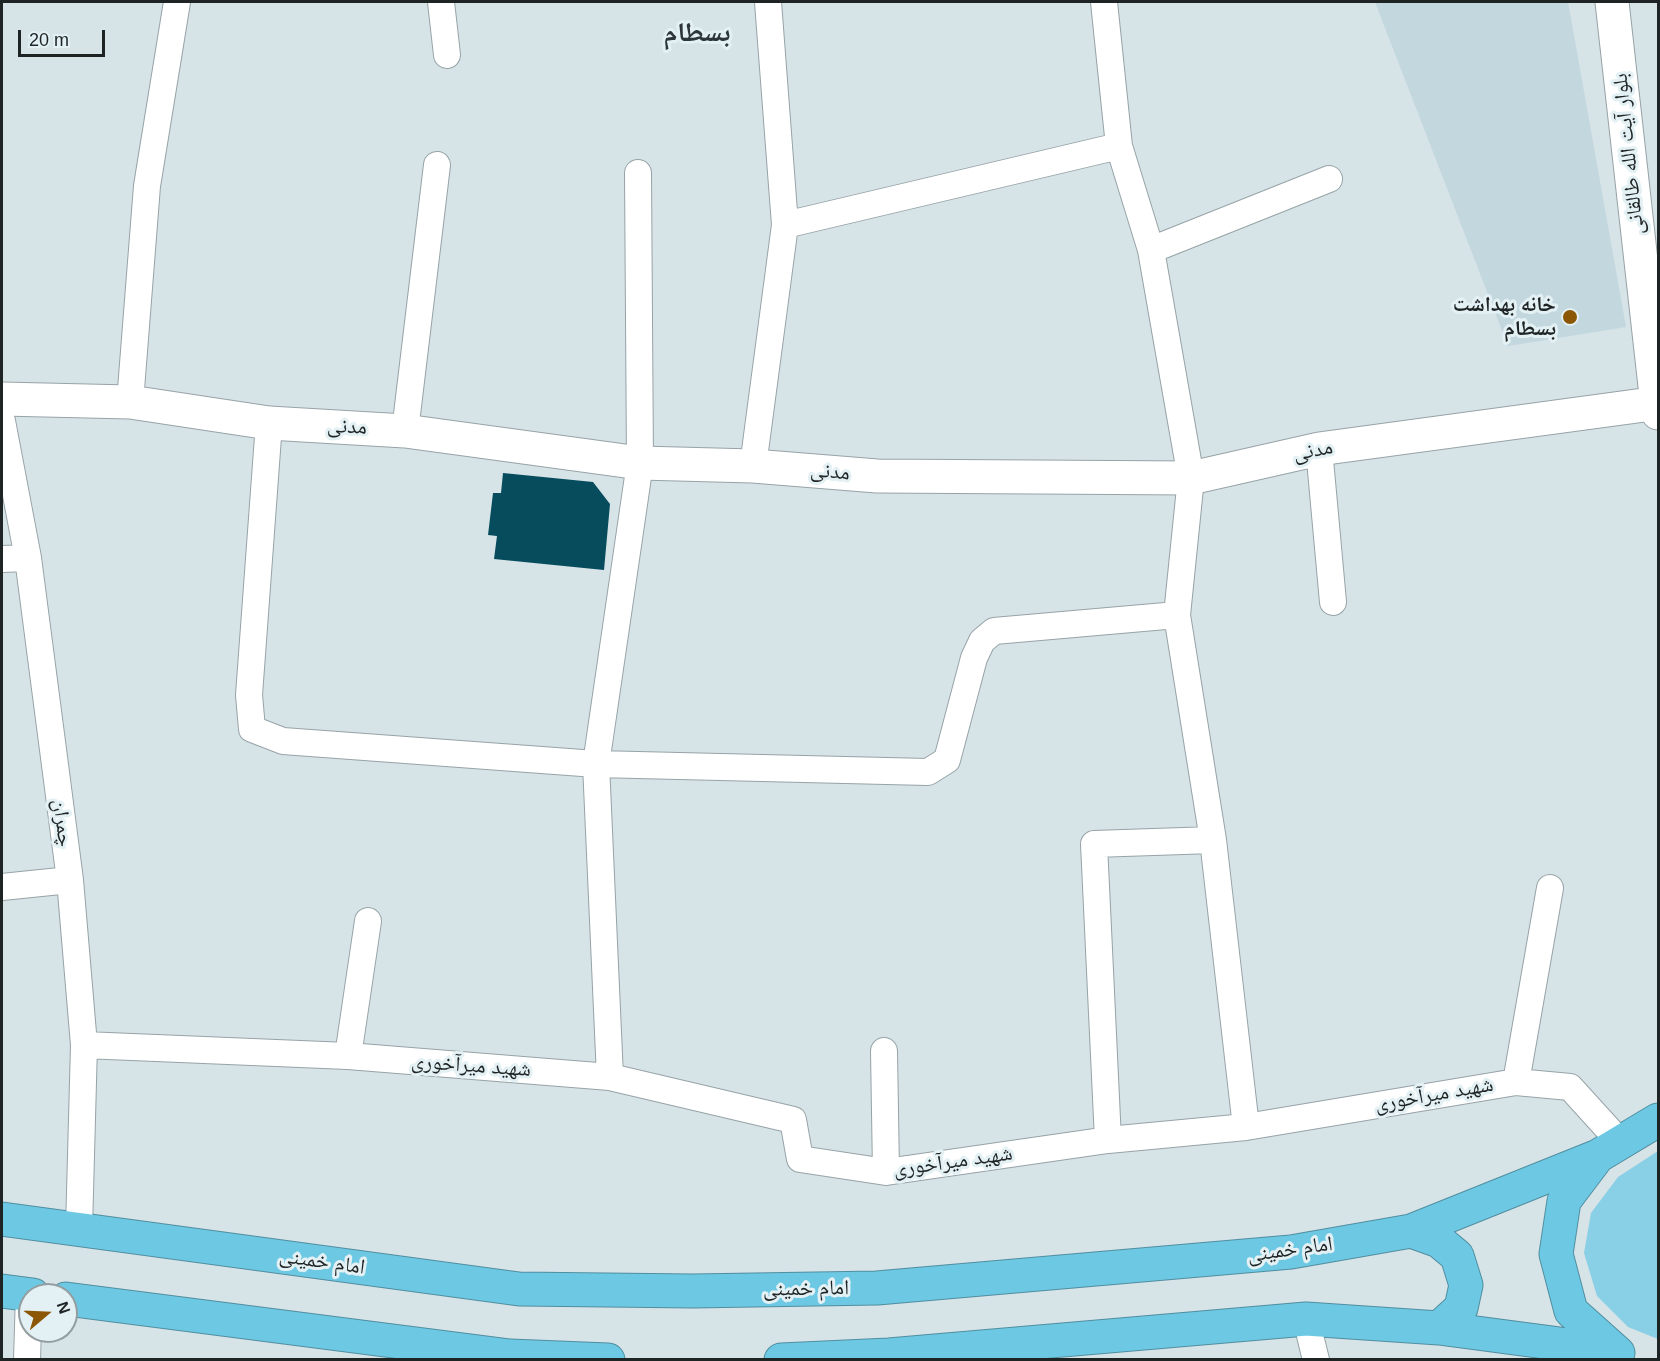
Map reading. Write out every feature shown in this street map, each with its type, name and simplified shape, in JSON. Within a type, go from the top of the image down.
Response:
[{"type":"highway","points":[[1623,1355],[1571,1311],[1556,1254],[1564,1201],[1609,1149],[1655,1117]]},
{"type":"highway","name":"امام خمینی","points":[[2,1219],[519,1289],[693,1291],[877,1288],[1291,1252],[1411,1230],[1609,1149]]},
{"type":"highway","points":[[1411,1230],[1439,1241],[1457,1256],[1466,1285],[1461,1308],[1439,1328]]},
{"type":"highway","points":[[78,1301],[510,1356],[608,1359]]},
{"type":"highway","points":[[782,1359],[901,1354],[1306,1319],[1439,1328],[1623,1355]]},
{"type":"street","points":[[130,402],[147,186],[177,2]]},
{"type":"street","points":[[441,2],[447,55]]},
{"type":"street","points":[[753,466],[785,225],[768,2]]},
{"type":"street","points":[[1104,2],[1119,146],[1151,250],[1191,478],[1177,615],[1213,840],[1246,1127]]},
{"type":"street","name":"بلوار آیت الله طالقانی","points":[[1612,2],[1658,407]]},
{"type":"street","points":[[785,225],[1119,146]]},
{"type":"street","points":[[405,431],[437,165]]},
{"type":"street","points":[[610,1077],[596,764],[640,463],[638,173]]},
{"type":"street","points":[[1151,250],[1329,179]]},
{"type":"street","name":"مدنی","points":[[2,399],[130,402],[269,423],[405,431],[640,463],[753,466],[877,476],[1191,478],[1319,449],[1658,407]]},
{"type":"street","name":"چمران","points":[[2,421],[27,558],[70,880],[84,1045],[80,1229]]},
{"type":"street","points":[[269,423],[249,695],[252,729],[283,741],[596,764],[928,772],[947,760],[974,658],[982,641],[994,631],[1177,615]]},
{"type":"street","points":[[1319,449],[1333,602]]},
{"type":"street","points":[[2,559],[27,558]]},
{"type":"street","points":[[1108,1140],[1094,844],[1213,840]]},
{"type":"street","points":[[2,887],[70,880]]},
{"type":"street","name":"شهید میرآخوری","points":[[84,1045],[348,1056],[610,1077],[793,1120],[800,1159],[886,1172],[1108,1140],[1246,1127],[1516,1082],[1550,888]]},
{"type":"street","points":[[348,1056],[368,921]]},
{"type":"street","points":[[884,1051],[886,1172]]},
{"type":"street","points":[[1516,1082],[1570,1087],[1609,1149]]},
{"type":"street","points":[[1306,1319],[1316,1359]]},
{"type":"street","points":[[26,1343],[27,1359]]},
{"type":"shaded area","points":[[1375,2],[1568,2],[1626,327],[1508,346]]},
{"type":"shaded area","points":[[1658,1151],[1658,1339],[1628,1327],[1597,1296],[1584,1253],[1591,1213],[1618,1177]]},
{"type":"building","points":[[503,473],[593,482],[610,504],[604,570],[494,559],[497,536],[488,535],[493,493],[501,493]]},
{"type":"place","name":"خانه بهداشت بسطام","points":[[1570,317]]},
{"type":"district","name":"بسطام","points":[[697,34]]}]
